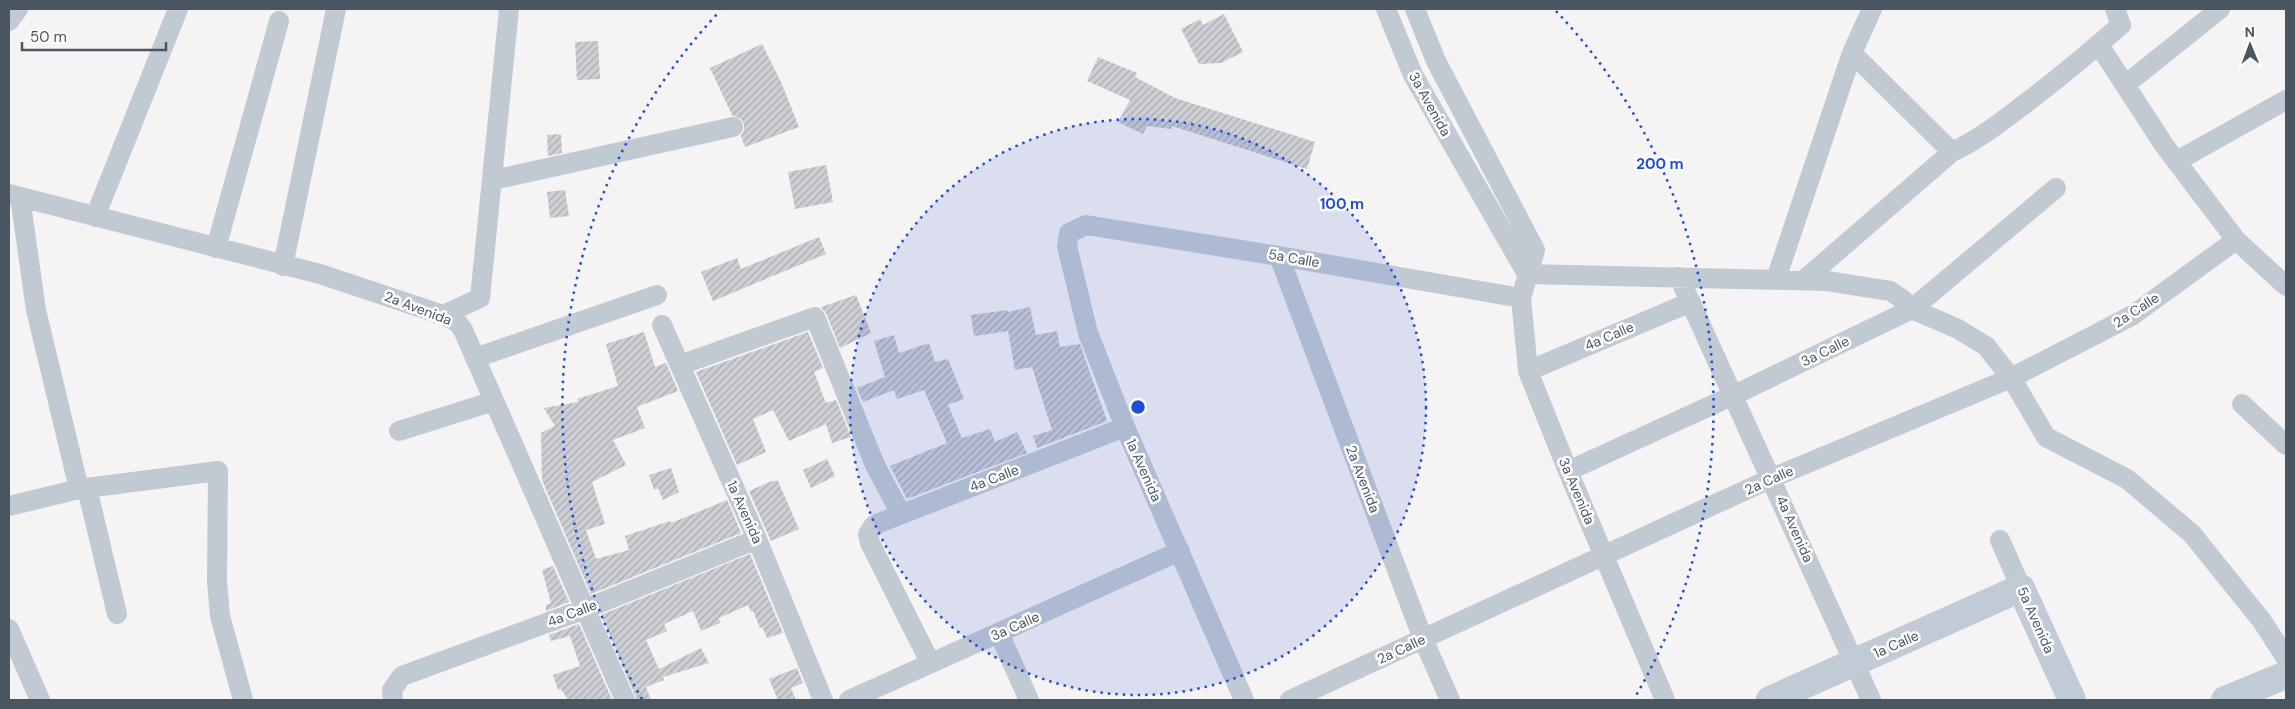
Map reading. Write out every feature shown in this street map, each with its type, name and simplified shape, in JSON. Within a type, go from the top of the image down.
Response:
[{"type":"main road","name":"1a Calle","points":[[1770,700],[2021,588]]},
{"type":"main road","name":"5a Avenida","points":[[2021,588],[2072,700]]},
{"type":"main road","points":[[2225,700],[2286,675]]},
{"type":"street","points":[[9,22],[18,9]]},
{"type":"street","points":[[95,217],[178,9]]},
{"type":"street","points":[[283,266],[336,9]]},
{"type":"street","points":[[443,315],[480,298],[509,9]]},
{"type":"street","name":"3a Avenida","points":[[1386,9],[1413,75],[1527,274]]},
{"type":"street","name":"3a Avenida","points":[[1415,9],[1436,61],[1535,250],[1520,298],[1528,371],[1568,471],[1665,700]]},
{"type":"street","points":[[1776,279],[1852,53],[1872,9]]},
{"type":"street","points":[[1804,280],[1952,152],[1978,140],[2068,71],[2121,25],[2115,9]]},
{"type":"street","points":[[2125,85],[2220,9]]},
{"type":"street","points":[[216,248],[279,22]]},
{"type":"street","points":[[2099,44],[2176,162],[2236,240],[2286,286]]},
{"type":"street","points":[[1852,53],[1952,152]]},
{"type":"street","points":[[2176,162],[2286,100]]},
{"type":"street","points":[[493,180],[734,127]]},
{"type":"street","name":"3a Calle","points":[[1568,471],[1734,396],[1912,308],[2056,188]]},
{"type":"street","points":[[14,196],[36,310],[117,614]]},
{"type":"street","name":"2a Avenida","points":[[14,196],[320,274],[443,315],[457,322],[463,330],[625,700]]},
{"type":"street","name":"5a Calle","points":[[1069,233],[1086,225],[1520,298]]},
{"type":"street","name":"1a Avenida","points":[[1069,233],[1067,246],[1088,333],[1125,427],[1244,700]]},
{"type":"street","name":"2a Calle","points":[[1290,700],[1772,478],[2011,378],[2133,315],[2236,240]]},
{"type":"street","name":"2a Avenida","points":[[1279,256],[1423,639],[1450,700]]},
{"type":"street","points":[[1527,274],[1827,281],[1890,291],[1902,298],[1912,308],[1958,329],[1986,346],[2011,378],[2046,437],[2127,479],[2192,534],[2262,621],[2286,658]]},
{"type":"street","name":"4a Avenida","points":[[1679,277],[1772,478],[1871,700]]},
{"type":"street","points":[[475,358],[657,295]]},
{"type":"street","name":"4a Calle","points":[[1528,371],[1691,302]]},
{"type":"street","points":[[680,365],[815,317],[875,465],[901,514]]},
{"type":"street","name":"1a Avenida","points":[[662,325],[757,539],[823,700]]},
{"type":"street","points":[[399,431],[494,401]]},
{"type":"street","points":[[2242,404],[2286,446]]},
{"type":"street","name":"4a Calle","points":[[930,662],[870,542],[868,534],[874,525],[1125,427]]},
{"type":"street","points":[[9,506],[83,488],[218,471],[217,581],[220,616],[243,700]]},
{"type":"street","name":"4a Calle","points":[[393,695],[402,676],[585,609],[757,539]]},
{"type":"street","name":"5a Avenida","points":[[2000,540],[2021,588]]},
{"type":"street","name":"3a Calle","points":[[849,700],[930,662],[1180,552]]},
{"type":"street","points":[[9,629],[40,700]]},
{"type":"street","points":[[999,633],[1029,700]]},
{"type":"building","points":[[1224,14],[1243,52],[1221,63],[1199,64],[1181,29],[1200,19],[1203,25]]},
{"type":"building","points":[[598,41],[600,79],[577,80],[575,42]]},
{"type":"building","points":[[762,44],[781,82],[799,127],[745,147],[741,136],[744,124],[741,119],[732,115],[710,68]]},
{"type":"building","points":[[1098,57],[1137,73],[1135,77],[1175,98],[1315,142],[1307,169],[1172,126],[1171,129],[1147,126],[1143,134],[1118,122],[1130,100],[1087,81]]},
{"type":"building","points":[[561,134],[562,153],[548,156],[547,135]]},
{"type":"building","points":[[826,165],[833,202],[795,209],[788,172]]},
{"type":"building","points":[[565,190],[569,216],[550,218],[547,192]]},
{"type":"building","points":[[819,237],[826,254],[713,301],[701,272],[737,258],[741,269]]},
{"type":"building","points":[[856,295],[871,333],[840,348],[826,313],[821,307]]},
{"type":"building","points":[[1030,307],[1036,335],[1057,331],[1060,347],[1080,344],[1107,421],[1037,448],[1033,436],[1052,430],[1032,367],[1015,370],[1008,331],[974,336],[971,315],[1008,310],[1008,312]]},
{"type":"building","points":[[644,332],[655,367],[666,363],[678,391],[637,407],[645,428],[613,440],[626,465],[592,482],[605,524],[586,530],[596,559],[629,550],[625,536],[670,521],[671,523],[727,500],[741,533],[591,594],[542,480],[541,433],[555,426],[544,408],[578,402],[577,399],[618,386],[606,344]]},
{"type":"building","points":[[808,332],[823,368],[814,372],[826,403],[836,400],[851,437],[832,443],[826,424],[789,441],[773,410],[753,419],[766,452],[737,465],[696,372]]},
{"type":"building","points":[[894,335],[899,353],[929,343],[935,362],[948,359],[964,399],[948,405],[962,438],[990,429],[995,442],[1017,432],[1027,453],[907,499],[890,466],[947,443],[924,390],[897,399],[894,390],[863,402],[857,388],[885,377],[874,341]]},
{"type":"building","points":[[827,459],[835,476],[811,488],[803,470]]},
{"type":"building","points":[[671,468],[679,492],[663,500],[658,488],[654,490],[649,475]]},
{"type":"building","points":[[772,481],[778,481],[799,529],[771,541],[749,491]]},
{"type":"building","points":[[750,554],[783,633],[767,638],[748,605],[719,618],[720,623],[701,631],[693,611],[664,624],[667,631],[646,640],[659,669],[701,648],[709,663],[663,677],[664,680],[646,687],[651,700],[637,700],[601,615]]},
{"type":"building","points":[[553,566],[569,602],[546,611],[546,605],[551,603],[542,570]]},
{"type":"building","points":[[579,624],[612,700],[568,700],[561,689],[558,690],[553,675],[580,666],[570,636],[551,641],[549,635]]},
{"type":"building","points":[[797,668],[803,683],[791,688],[796,700],[778,700],[769,679]]}]
